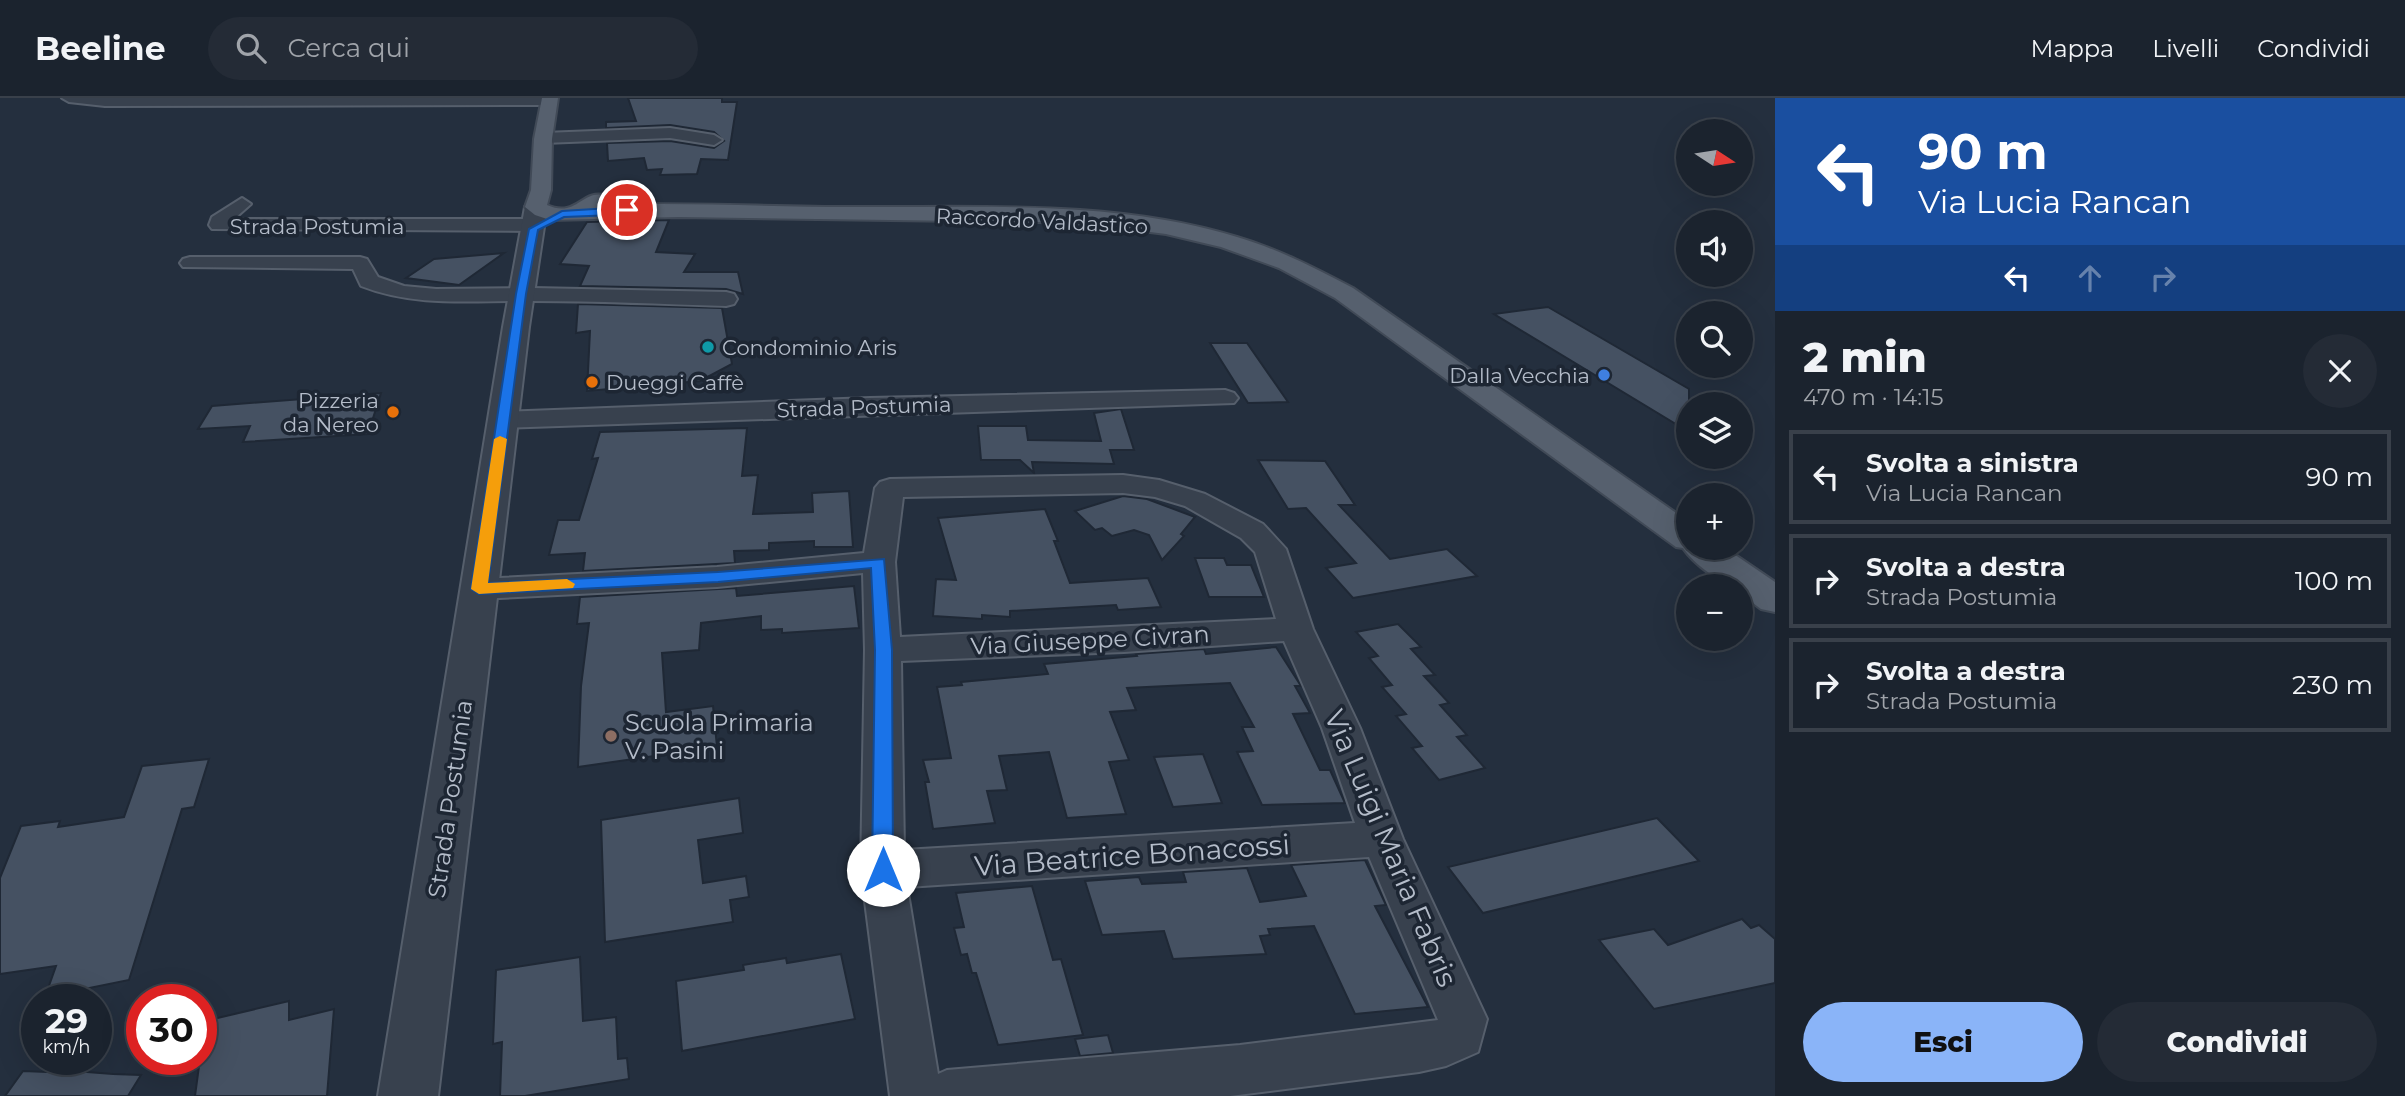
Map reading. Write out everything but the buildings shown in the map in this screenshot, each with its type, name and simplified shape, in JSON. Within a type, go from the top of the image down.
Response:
[{"type":"main road","name":"Strada Postumia","points":[[549,99],[541,180],[559,206]]},
{"type":"main road","name":"Raccordo Valdastico","points":[[559,206],[639,212],[1083,218],[1153,225],[1240,245],[1300,268],[1337,289],[1676,530]]},
{"type":"main road","points":[[1718,560],[1775,600]]},
{"type":"street","name":"Strada Postumia","points":[[69,98],[105,102],[549,99]]},
{"type":"street","points":[[544,138],[670,133],[714,140]]},
{"type":"street","name":"Strada Postumia","points":[[242,204],[219,221],[219,226],[559,206],[521,294],[408,1096]]},
{"type":"street","name":"Strada Postumia","points":[[190,263],[360,263],[369,281],[393,292],[439,296],[521,294],[726,299]]},
{"type":"street","name":"Strada Postumia","points":[[503,420],[870,406],[1225,398]]},
{"type":"street","name":"Via Luigi Maria Fabris","points":[[879,562],[890,488],[1124,484],[1159,489],[1195,500],[1252,531],[1270,549],[1296,629],[1341,728],[1382,839],[1463,1019],[1463,1028],[1455,1039],[1419,1048],[1240,1070],[947,1096]]},
{"type":"street","points":[[479,589],[718,577],[879,562],[883,650],[883,870],[916,1096]]},
{"type":"street","name":"Via Giuseppe Civran","points":[[883,650],[1124,640],[1296,629]]},
{"type":"street","name":"Via Beatrice Bonacossi","points":[[883,870],[1382,839]]},
{"type":"slow traffic","points":[[500,439],[479,589],[567,584]]},
{"type":"place","name":"Condominio Aris","points":[[708,347]]},
{"type":"place","name":"Dalla Vecchia","points":[[1604,375]]},
{"type":"place","name":"Dueggi Caffè","points":[[592,382]]},
{"type":"place","name":"Pizzeria da Nereo","points":[[393,412]]},
{"type":"place","name":"Scuola Primaria V. Pasini","points":[[611,736]]},
{"type":"route","points":[[627,210],[639,212],[562,214],[534,229],[521,294],[479,589],[718,577],[879,562],[883,650],[883,870]]}]
